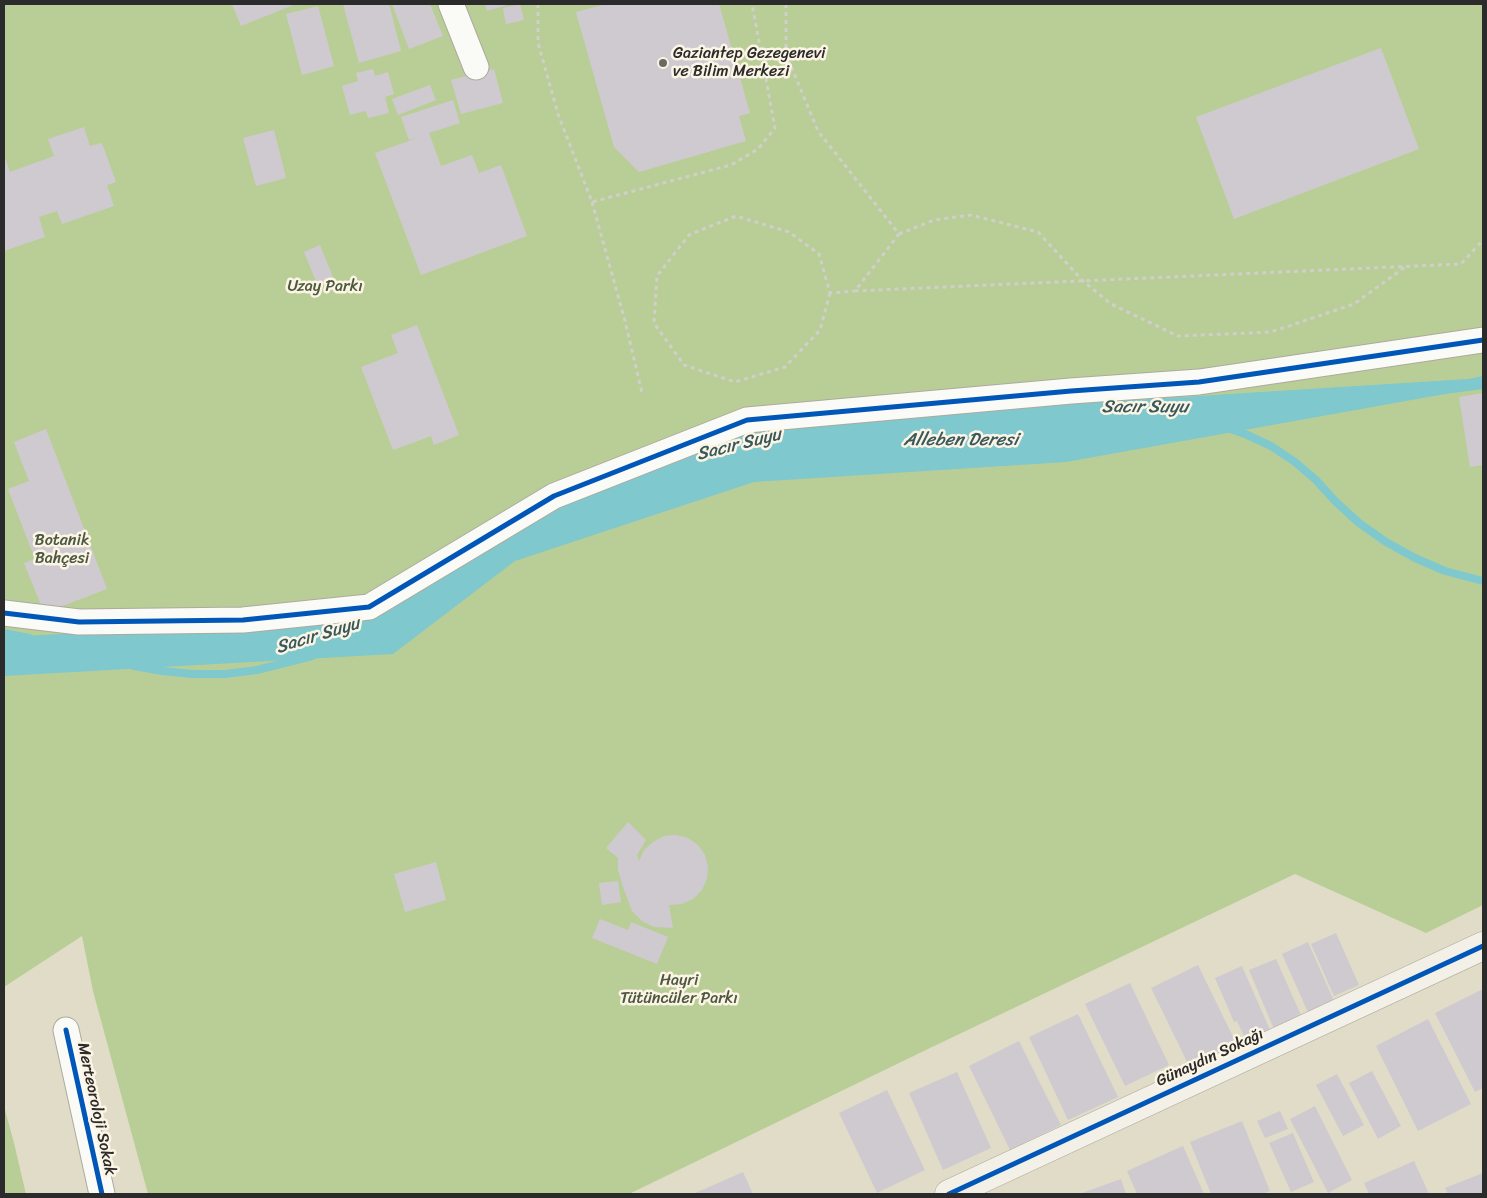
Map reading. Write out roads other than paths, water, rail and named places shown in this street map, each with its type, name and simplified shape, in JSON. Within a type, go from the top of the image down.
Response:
[{"type":"street","points":[[451,4],[476,67]]},
{"type":"street","points":[[4,613],[79,622],[243,620],[369,607],[554,496],[747,420],[1071,391],[1199,382],[1483,340]]},
{"type":"street","name":"Günaydın Sokağı","points":[[949,1194],[1483,946]]},
{"type":"street","name":"Merteoroloji Sokak","points":[[66,1030],[102,1194]]},
{"type":"water","name":"Alleben Deresi","points":[[1483,376],[1483,389],[1445,394],[1066,462],[754,482],[515,561],[393,654],[4,676],[4,637],[376,617],[505,523],[750,427],[927,413],[1468,379]]},
{"type":"waterway","name":"Sacır Suyu","points":[[1227,428],[1271,446],[1295,462],[1359,523],[1386,542],[1415,558],[1445,571],[1483,581]]},
{"type":"waterway","name":"Sacır Suyu","points":[[4,633],[29,638]]},
{"type":"waterway","name":"Sacır Suyu","points":[[134,666],[193,674],[225,674],[257,670],[312,656]]},
{"type":"place","name":"Gaziantep Gezegenevi ve Bilim Merkezi","points":[[663,63]]},
{"type":"park label","name":"Uzay Parkı","points":[[325,287]]},
{"type":"park label","name":"Botanik Bahçesi","points":[[62,550]]},
{"type":"park label","name":"Hayri Tütüncüler Parkı","points":[[679,990]]}]
